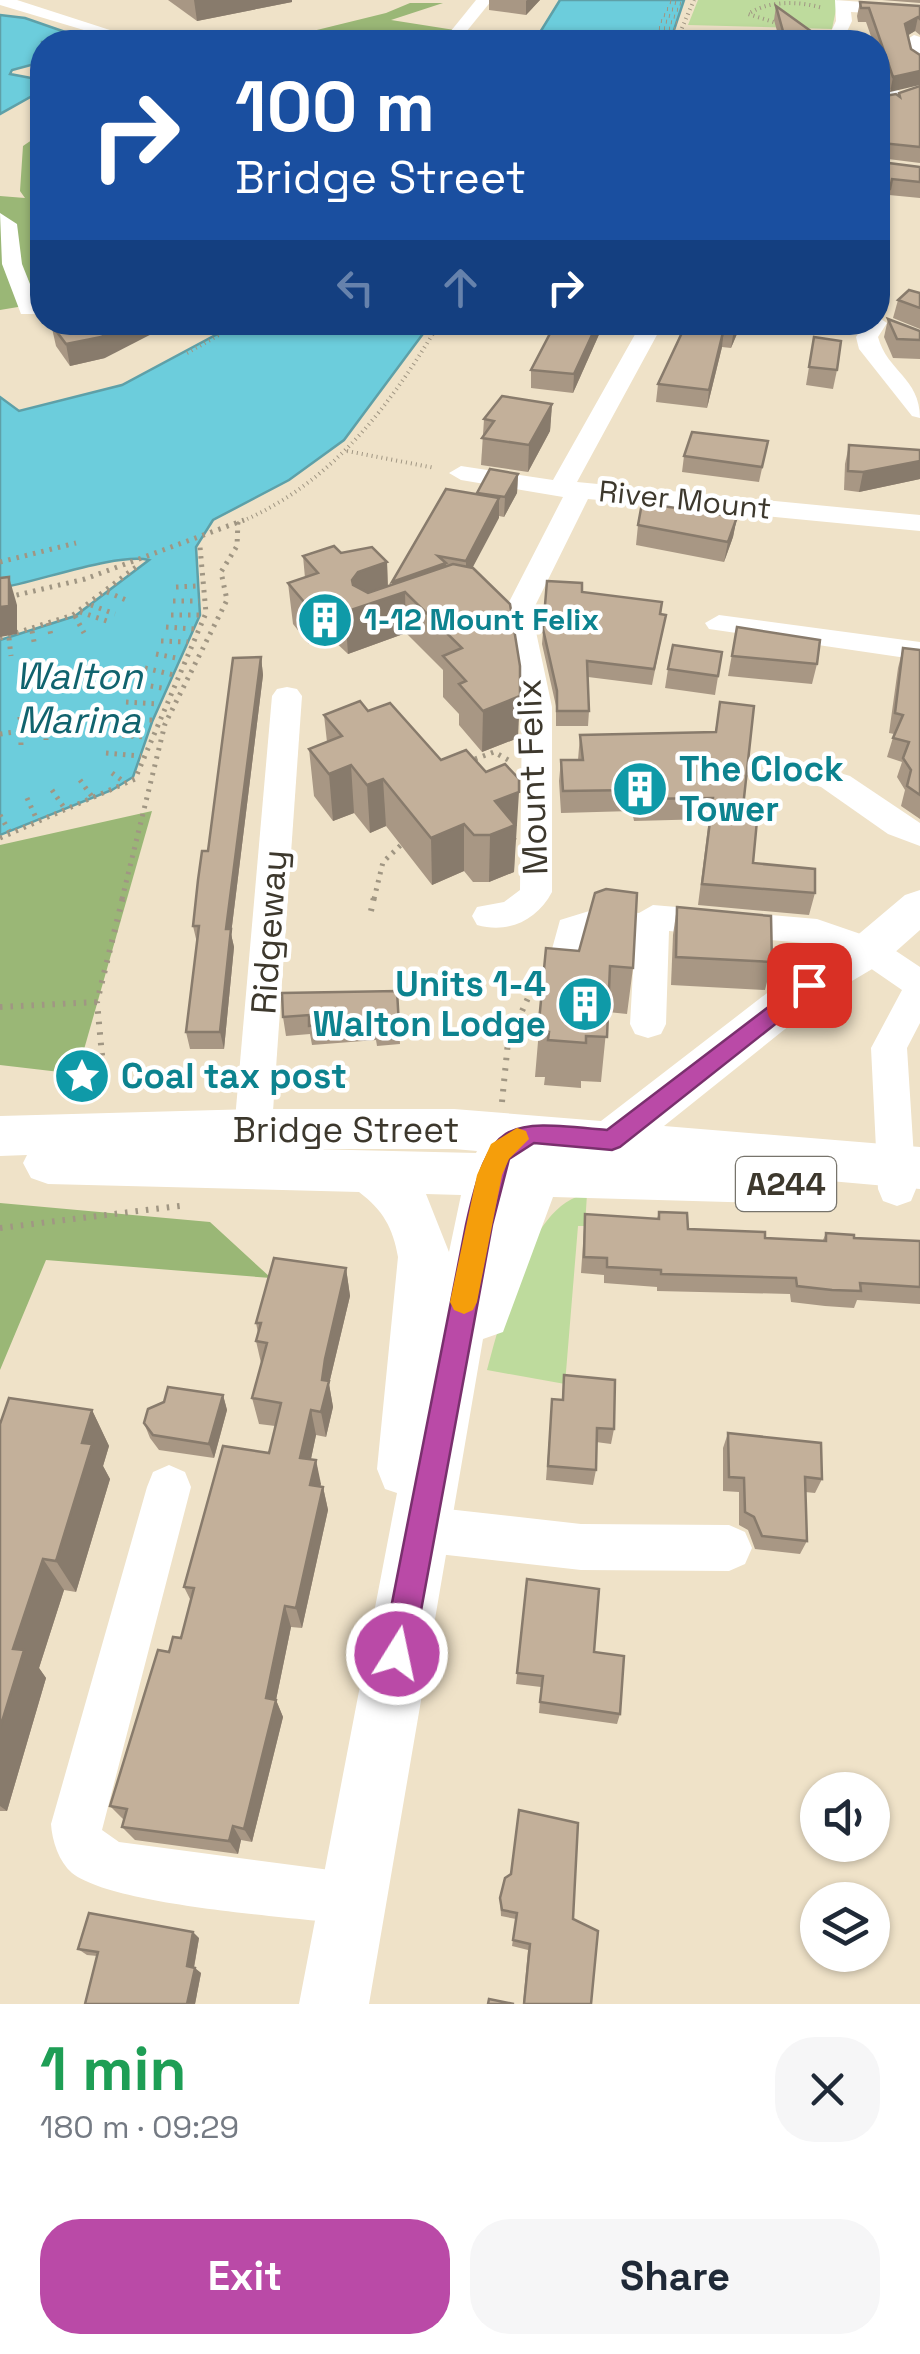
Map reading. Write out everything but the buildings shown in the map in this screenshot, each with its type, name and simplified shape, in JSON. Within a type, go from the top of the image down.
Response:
[{"type":"main road","points":[[869,950],[835,995],[710,1094],[660,1169],[607,1160],[606,1149],[612,1140],[809,985],[869,950],[920,906]]},
{"type":"main road","name":"Bridge Street","points":[[0,1136],[252,1148],[513,1151]]},
{"type":"main road","name":"Bridge Street","points":[[0,1162],[252,1148],[363,1170],[612,1140]]},
{"type":"main road","points":[[334,2004],[432,1458],[513,1151]]},
{"type":"main road","name":"A244","points":[[513,1151],[660,1169],[908,1179]]},
{"type":"main road","points":[[363,1170],[389,1185],[403,1200],[414,1216],[424,1257],[403,1486],[415,1554]]},
{"type":"street","points":[[1,0],[100,30]]},
{"type":"street","points":[[460,30],[484,0]]},
{"type":"street","points":[[840,30],[844,21],[838,6],[920,11]]},
{"type":"street","points":[[914,40],[920,62]]},
{"type":"street","points":[[890,99],[920,92]]},
{"type":"street","points":[[0,219],[6,224],[12,264],[30,297]]},
{"type":"street","points":[[0,314],[30,309]]},
{"type":"street","points":[[890,329],[903,334]]},
{"type":"street","name":"River Mount","points":[[521,606],[571,489],[647,335]]},
{"type":"street","points":[[869,335],[870,349],[920,411]]},
{"type":"street","points":[[461,473],[571,489]]},
{"type":"street","name":"River Mount","points":[[571,489],[920,523]]},
{"type":"street","points":[[486,598],[521,606]]},
{"type":"street","name":"Mount Felix","points":[[489,916],[506,916],[527,907],[536,892],[537,707],[521,627],[521,606]]},
{"type":"street","points":[[719,623],[920,651]]},
{"type":"street","name":"Ridgeway","points":[[252,1148],[286,696]]},
{"type":"street","points":[[780,765],[814,772],[891,824],[920,834]]},
{"type":"street","points":[[648,1024],[649,913]]},
{"type":"street","points":[[561,978],[572,929],[599,920],[649,913],[817,932],[869,950],[920,987],[889,1048],[908,1179]]},
{"type":"street","points":[[762,927],[786,939],[799,952],[807,966],[809,985]]},
{"type":"street","points":[[168,1487],[76,1824],[76,1837],[81,1848],[116,1868],[352,1899]]},
{"type":"street","points":[[415,1554],[581,1547],[730,1548]]},
{"type":"path","points":[[677,30],[694,0]]},
{"type":"path","points":[[794,0],[804,3]]},
{"type":"path","points":[[787,25],[748,14],[754,7],[771,1],[838,6]]},
{"type":"path","points":[[670,2],[682,4]]},
{"type":"path","points":[[667,9],[680,10]]},
{"type":"path","points":[[661,21],[678,20],[664,15]]},
{"type":"path","points":[[659,28],[663,30]]},
{"type":"path","points":[[187,353],[219,335]]},
{"type":"path","points":[[0,599],[58,590],[92,579],[279,503],[347,451],[410,374],[432,335]]},
{"type":"path","points":[[347,451],[461,473]]},
{"type":"path","points":[[105,1087],[98,1002],[165,724],[227,600],[221,572],[237,546],[238,521]]},
{"type":"path","points":[[0,562],[76,543]]},
{"type":"path","points":[[0,838],[135,779],[206,613],[200,547]]},
{"type":"path","points":[[0,638],[73,614],[136,568]]},
{"type":"path","points":[[176,586],[198,586]]},
{"type":"path","points":[[107,592],[126,600]]},
{"type":"path","points":[[174,601],[198,601]]},
{"type":"path","points":[[90,605],[115,614]]},
{"type":"path","points":[[84,633],[78,614],[108,621]]},
{"type":"path","points":[[171,615],[200,615]]},
{"type":"path","points":[[48,623],[52,639]]},
{"type":"path","points":[[166,628],[194,629]]},
{"type":"path","points":[[32,631],[34,647]]},
{"type":"path","points":[[9,638],[11,656]]},
{"type":"path","points":[[161,642],[188,642]]},
{"type":"path","points":[[156,654],[181,659]]},
{"type":"path","points":[[146,668],[174,675]]},
{"type":"path","points":[[134,684],[168,689]]},
{"type":"path","points":[[126,702],[160,704]]},
{"type":"path","points":[[46,713],[46,740]]},
{"type":"path","points":[[20,717],[21,745]]},
{"type":"path","points":[[124,719],[153,720]]},
{"type":"path","points":[[0,734],[58,726]]},
{"type":"path","points":[[114,735],[147,738]]},
{"type":"path","points":[[463,764],[494,752],[515,764]]},
{"type":"path","points":[[106,753],[141,756]]},
{"type":"path","points":[[112,773],[124,782]]},
{"type":"path","points":[[80,780],[93,798]]},
{"type":"path","points":[[52,790],[65,809]]},
{"type":"path","points":[[27,798],[37,820]]},
{"type":"path","points":[[0,815],[9,832]]},
{"type":"path","points":[[371,911],[382,862],[396,847],[414,838]]},
{"type":"path","points":[[0,1006],[98,1002]]},
{"type":"path","points":[[0,1228],[201,1204]]},
{"type":"green space","points":[[698,0],[838,0],[832,29],[688,25]]},
{"type":"green space","points":[[410,3],[443,3],[391,20],[455,30],[317,30]]},
{"type":"green space","points":[[30,141],[30,305],[0,310],[0,196],[25,198],[20,191],[23,146]]},
{"type":"green space","points":[[152,811],[77,1074],[0,1065],[0,845]]},
{"type":"green space","points":[[587,1194],[585,1226],[578,1226],[565,1384],[487,1370],[509,1295],[534,1240],[549,1218],[567,1202]]},
{"type":"green space","points":[[0,1203],[210,1222],[271,1278],[46,1260],[0,1370]]},
{"type":"water","points":[[560,0],[684,0],[674,30],[541,30]]},
{"type":"water","points":[[0,15],[25,18],[60,30],[30,30],[30,65],[10,74],[30,78],[30,97],[0,114]]},
{"type":"water","name":"Walton Marina","points":[[216,335],[422,335],[344,440],[289,480],[213,520],[196,547],[200,615],[152,722],[133,777],[112,790],[0,835],[0,640],[75,616],[149,560],[118,560],[0,588],[0,397],[19,411],[122,385]]},
{"type":"slow traffic","points":[[464,1302],[490,1175],[500,1152],[517,1139]]},
{"type":"place","name":"1-12 Mount Felix","points":[[325,620]]},
{"type":"place","name":"The Clock Tower","points":[[640,789]]},
{"type":"place","name":"Units 1-4 Walton Lodge","points":[[585,1004]]},
{"type":"place","name":"Coal tax post","points":[[82,1076]]},
{"type":"route","points":[[397,1654],[479,1225],[490,1175],[500,1152],[531,1133],[612,1140],[809,985]]}]
